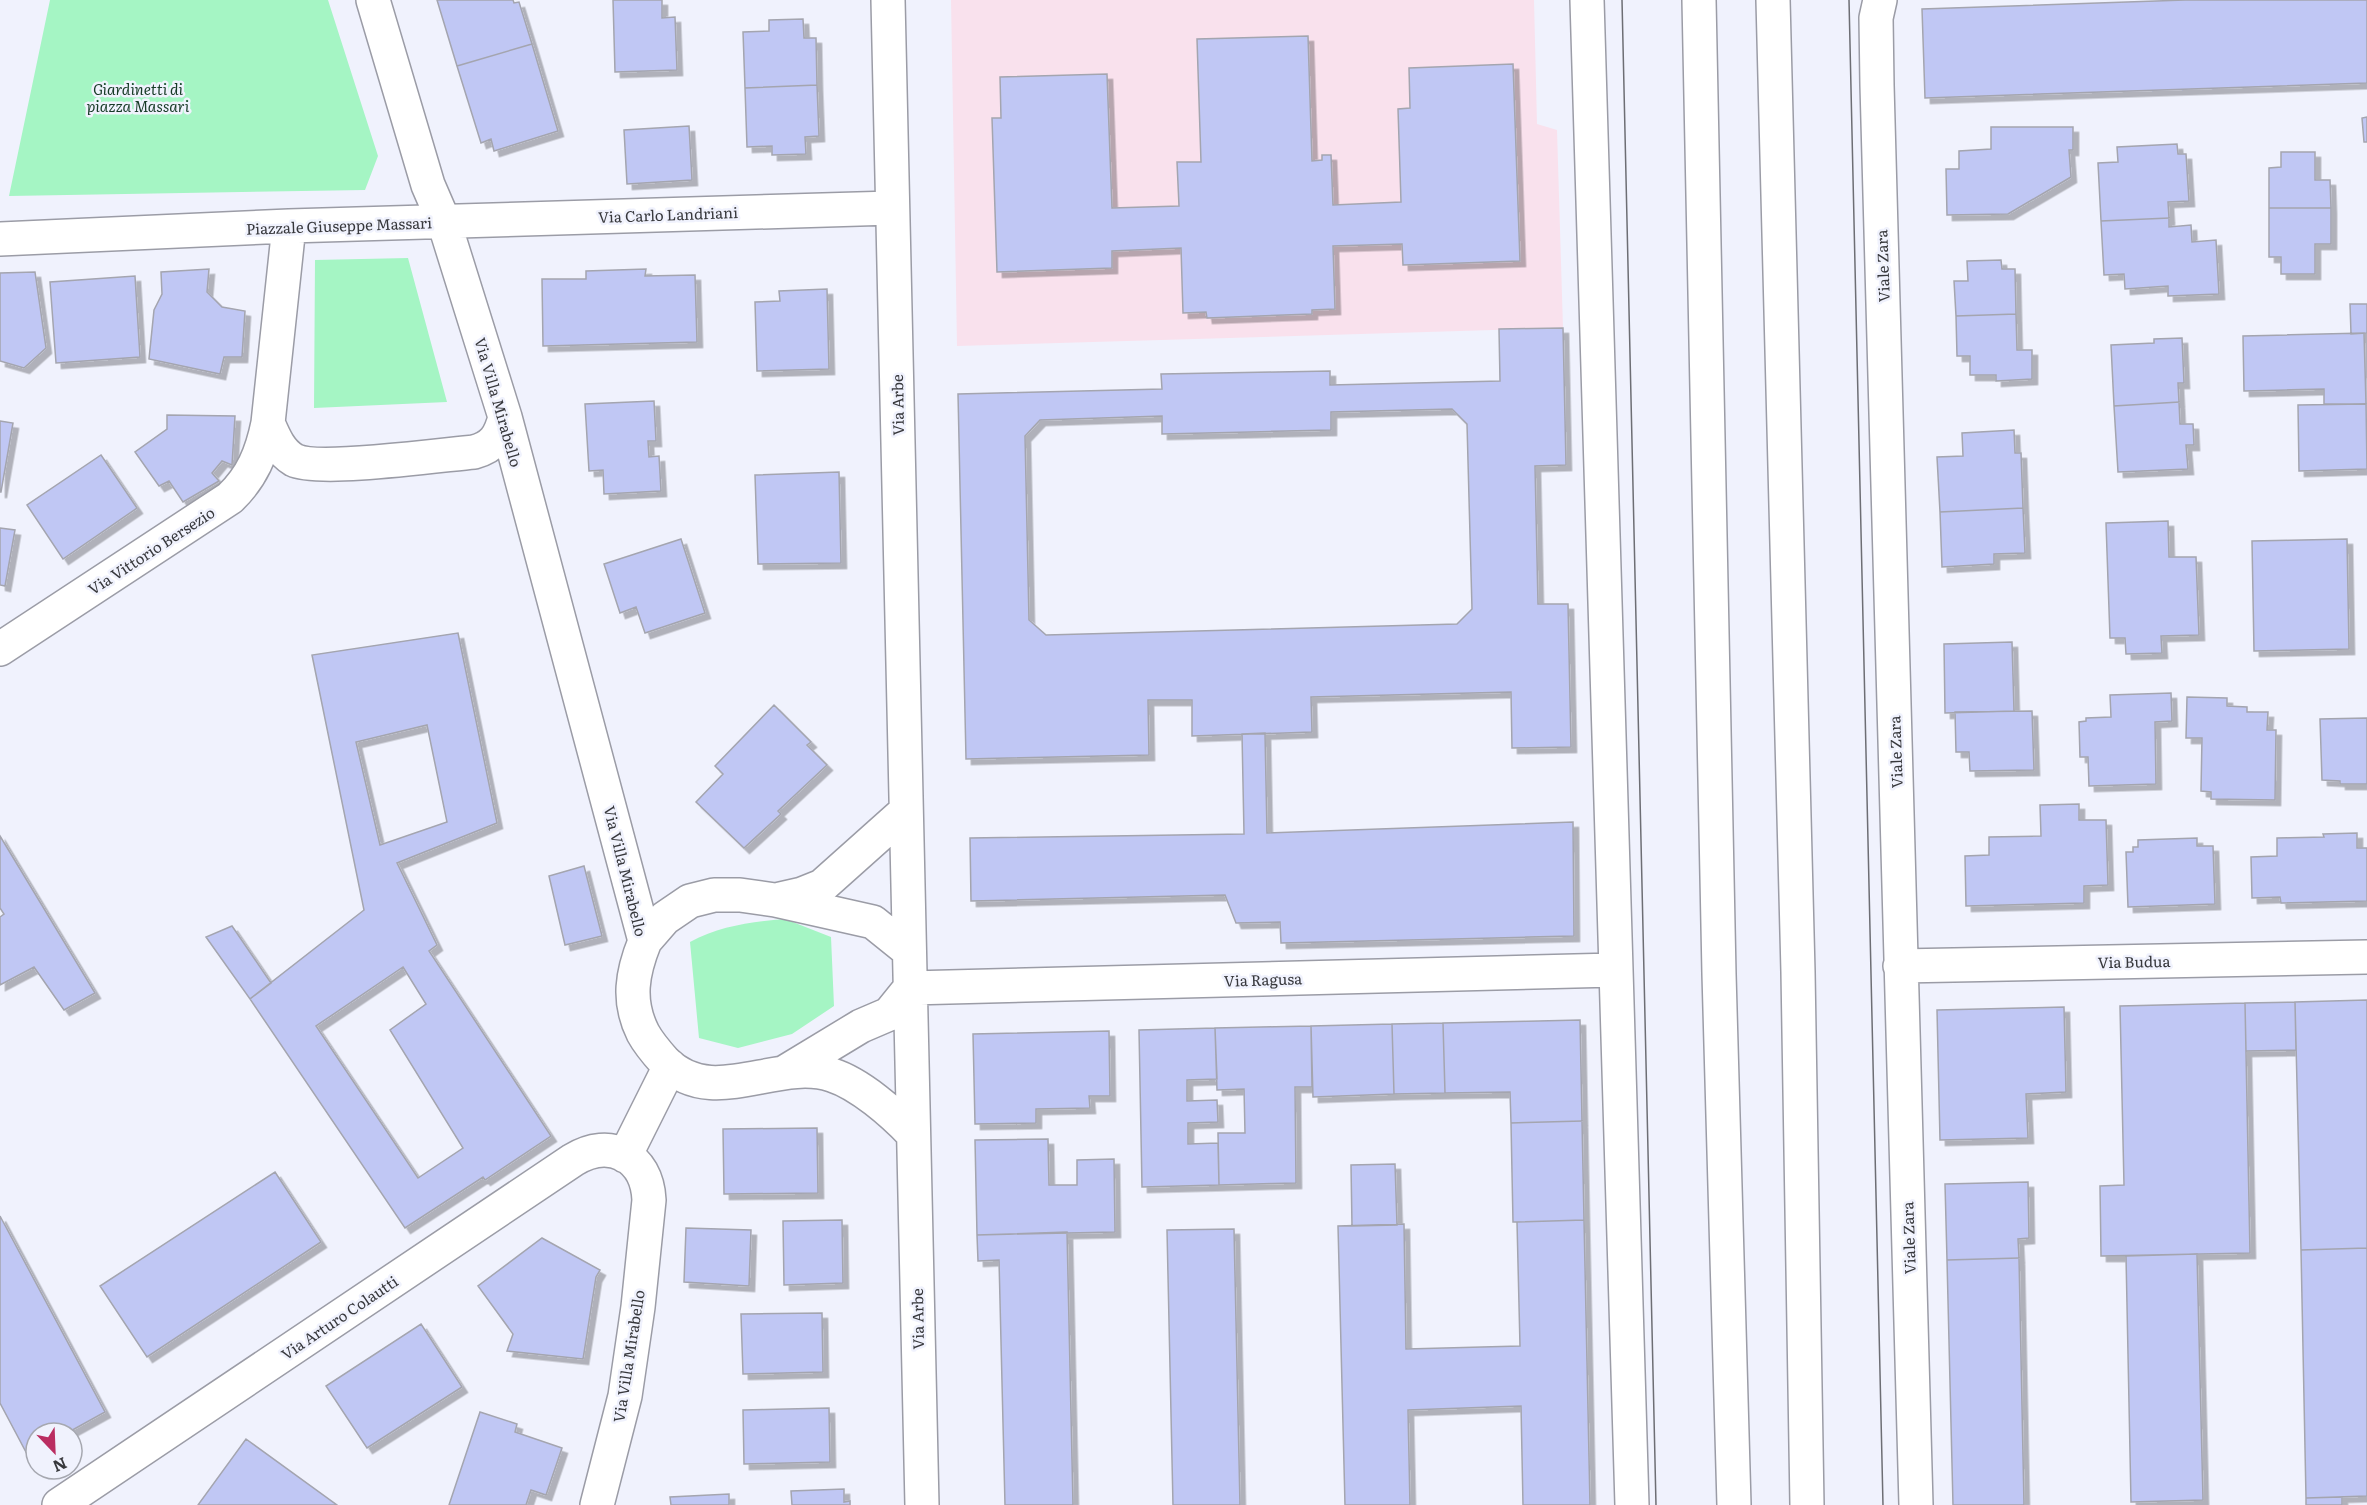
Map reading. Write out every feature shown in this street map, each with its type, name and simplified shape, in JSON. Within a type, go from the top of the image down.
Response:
[{"type":"street","name":"Piazzale Giuseppe Massari","points":[[0,239],[289,226],[444,222],[428,185],[373,0]]},
{"type":"street","name":"Via Arbe","points":[[888,0],[922,1505]]},
{"type":"street","points":[[1587,0],[1632,1505]]},
{"type":"street","points":[[1699,0],[1719,962],[1734,1505]]},
{"type":"street","points":[[1773,0],[1797,924],[1807,1505]]},
{"type":"street","name":"Viale Zara","points":[[1880,0],[1876,29],[1916,1505]]},
{"type":"street","name":"Via Carlo Landriani","points":[[444,222],[892,208]]},
{"type":"street","name":"Via Villa Mirabello","points":[[444,222],[505,417],[645,941],[635,965],[632,990],[637,1019],[650,1046],[670,1066]]},
{"type":"street","name":"Via Vittorio Bersezio","points":[[0,649],[230,498],[245,484],[263,447],[268,423],[289,226]]},
{"type":"street","points":[[268,423],[285,454],[296,461],[325,465],[474,452],[494,443],[501,433],[505,417]]},
{"type":"street","points":[[775,900],[802,894],[822,886],[906,811]]},
{"type":"street","points":[[645,941],[665,918],[690,902],[714,895],[740,895],[775,900],[873,922],[909,951]]},
{"type":"street","name":"Via Budua","points":[[1900,966],[2367,957]]},
{"type":"street","name":"Via Ragusa","points":[[910,988],[1615,970]]},
{"type":"street","points":[[785,1072],[861,1026],[889,1014],[910,988]]},
{"type":"street","points":[[626,1156],[670,1066],[683,1076],[716,1084],[785,1072],[814,1072],[833,1076],[891,1112],[913,1134]]},
{"type":"street","name":"Via Arturo Colautti","points":[[59,1505],[573,1160],[585,1153],[598,1150],[613,1151],[626,1156]]},
{"type":"street","name":"Via Villa Mirabello","points":[[597,1505],[625,1396],[638,1307],[649,1200],[644,1174],[626,1156]]},
{"type":"shaded area","points":[[951,0],[1534,0],[1537,124],[1557,130],[1563,328],[957,346]]},
{"type":"green space","name":"Giardinetti di piazza Massari","points":[[50,0],[328,0],[378,156],[365,190],[9,196]]},
{"type":"green space","points":[[408,258],[447,402],[314,408],[315,260]]},
{"type":"green space","points":[[785,919],[831,937],[834,1006],[792,1034],[738,1048],[699,1038],[690,942],[713,932],[736,926]]},
{"type":"building","points":[[437,0],[513,0],[514,3],[519,2],[532,44],[457,66]]},
{"type":"building","points":[[613,0],[662,0],[662,18],[675,17],[677,70],[615,72]]},
{"type":"building","points":[[2185,0],[2367,0],[2367,83],[1925,98],[1922,9]]},
{"type":"building","points":[[803,19],[804,38],[816,38],[817,85],[745,88],[743,32],[769,31],[769,20]]},
{"type":"building","points":[[1308,36],[1312,161],[1322,160],[1322,155],[1331,155],[1333,205],[1401,202],[1398,109],[1410,108],[1409,68],[1513,64],[1520,261],[1403,265],[1402,244],[1333,246],[1335,309],[1312,310],[1312,314],[1207,318],[1206,312],[1183,313],[1181,248],[1112,251],[1112,268],[997,272],[992,118],[1001,118],[1000,77],[1107,74],[1112,208],[1179,206],[1177,162],[1201,162],[1197,39]]},
{"type":"building","points":[[532,44],[558,131],[494,151],[491,139],[481,143],[457,66]]},
{"type":"building","points":[[817,85],[819,136],[805,137],[806,154],[772,155],[772,146],[747,147],[745,88]]},
{"type":"building","points":[[2367,117],[2367,142],[2364,142],[2362,118]]},
{"type":"building","points":[[689,126],[692,180],[627,184],[624,130]]},
{"type":"building","points":[[1991,127],[2073,127],[2073,150],[2069,150],[2071,177],[2008,214],[1947,215],[1946,169],[1959,169],[1959,151],[1991,149]]},
{"type":"building","points":[[2177,144],[2178,154],[2186,154],[2189,201],[2168,202],[2169,218],[2101,221],[2098,163],[2118,162],[2117,147]]},
{"type":"building","points":[[2281,152],[2315,152],[2315,180],[2330,180],[2331,208],[2269,208],[2269,168],[2281,167]]},
{"type":"building","points":[[2269,208],[2331,208],[2331,244],[2315,244],[2315,274],[2281,274],[2281,257],[2269,257]]},
{"type":"building","points":[[2169,218],[2169,227],[2191,225],[2192,242],[2216,240],[2219,294],[2168,296],[2168,286],[2125,289],[2124,274],[2104,275],[2101,221]]},
{"type":"building","points":[[2001,260],[2002,269],[2015,269],[2016,314],[1956,316],[1954,281],[1968,281],[1967,261]]},
{"type":"building","points":[[209,269],[207,292],[222,307],[245,311],[242,357],[224,357],[220,374],[149,359],[154,310],[162,294],[161,272]]},
{"type":"building","points":[[646,269],[645,276],[695,275],[697,342],[543,346],[542,279],[586,279],[586,271]]},
{"type":"building","points":[[35,272],[46,348],[24,368],[0,361],[0,273]]},
{"type":"building","points":[[135,276],[140,357],[56,363],[50,282]]},
{"type":"building","points":[[827,289],[829,369],[757,371],[755,302],[780,301],[779,291]]},
{"type":"building","points":[[2350,304],[2367,304],[2367,333],[2351,334]]},
{"type":"building","points":[[2016,314],[2017,350],[2032,350],[2032,379],[1996,381],[1996,375],[1970,375],[1970,356],[1957,356],[1956,316]]},
{"type":"building","points":[[1563,328],[1566,465],[1535,466],[1538,604],[1568,604],[1571,747],[1512,748],[1511,692],[1311,697],[1312,732],[1192,736],[1192,700],[1148,700],[1149,755],[966,759],[958,394],[1162,389],[1161,374],[1330,371],[1330,385],[1500,381],[1499,329]],"holes":[[[1452,409],[1467,424],[1472,609],[1457,624],[1046,635],[1029,620],[1025,436],[1040,420],[1162,416],[1162,434],[1331,430],[1331,412]]]},
{"type":"building","points":[[2364,333],[2366,404],[2324,404],[2324,389],[2244,391],[2243,336]]},
{"type":"building","points":[[2182,338],[2184,383],[2178,383],[2179,402],[2114,406],[2111,345],[2154,343],[2154,339]]},
{"type":"building","points":[[654,401],[656,441],[648,441],[649,457],[659,456],[661,491],[604,494],[603,470],[589,471],[585,404]]},
{"type":"building","points":[[2179,402],[2180,424],[2193,424],[2194,445],[2186,445],[2188,469],[2118,472],[2114,406]]},
{"type":"building","points":[[2366,404],[2367,469],[2299,471],[2298,405]]},
{"type":"building","points":[[167,415],[235,416],[232,465],[222,461],[212,473],[219,481],[183,502],[169,481],[159,486],[135,452],[167,429]]},
{"type":"building","points":[[0,421],[13,423],[1,492],[0,492]]},
{"type":"building","points":[[2014,430],[2015,453],[2021,453],[2023,508],[1940,512],[1937,457],[1963,456],[1962,433]]},
{"type":"building","points":[[101,455],[137,508],[63,559],[27,505]]},
{"type":"building","points":[[839,472],[841,563],[758,564],[755,475]]},
{"type":"building","points":[[2023,508],[2025,553],[1994,554],[1994,564],[1942,567],[1940,512]]},
{"type":"building","points":[[2168,521],[2169,557],[2196,557],[2199,635],[2161,636],[2162,653],[2126,654],[2125,638],[2110,638],[2106,523]]},
{"type":"building","points":[[0,528],[15,530],[5,586],[0,585]]},
{"type":"building","points":[[681,539],[705,613],[645,633],[636,607],[620,613],[604,564]]},
{"type":"building","points":[[2347,539],[2349,649],[2254,651],[2252,541]]},
{"type":"building","points":[[458,633],[497,823],[397,863],[437,945],[429,951],[551,1136],[485,1180],[483,1177],[405,1228],[250,999],[364,910],[312,655]],"holes":[[[427,725],[447,822],[380,845],[356,742]],[[403,967],[426,1004],[390,1030],[463,1148],[418,1178],[316,1026]]]},
{"type":"building","points":[[2012,642],[2014,711],[1945,713],[1944,644]]},
{"type":"building","points":[[2171,693],[2172,721],[2155,722],[2156,784],[2089,786],[2088,757],[2080,757],[2079,722],[2086,721],[2086,718],[2111,717],[2110,695]]},
{"type":"building","points":[[2187,697],[2227,698],[2227,706],[2247,707],[2247,712],[2268,712],[2267,730],[2276,730],[2275,800],[2211,799],[2211,792],[2201,791],[2202,738],[2186,738]]},
{"type":"building","points":[[774,705],[811,742],[807,745],[827,765],[778,811],[781,814],[744,848],[696,802],[723,774],[715,766]]},
{"type":"building","points":[[2032,711],[2034,770],[1970,771],[1969,752],[1956,752],[1955,712]]},
{"type":"building","points":[[2367,718],[2367,784],[2340,784],[2340,781],[2322,780],[2320,719]]},
{"type":"building","points":[[1265,733],[1267,833],[1573,822],[1574,936],[1281,943],[1280,922],[1236,923],[1225,895],[971,901],[970,838],[1244,834],[1242,734]]},
{"type":"building","points":[[2079,804],[2079,820],[2106,820],[2108,885],[2084,886],[2084,903],[1966,906],[1965,856],[1989,855],[1989,837],[2041,836],[2040,805]]},
{"type":"building","points":[[2357,833],[2357,848],[2367,848],[2367,901],[2281,903],[2280,897],[2252,898],[2251,857],[2277,856],[2277,838],[2324,837],[2323,834]]},
{"type":"building","points":[[0,836],[95,993],[64,1010],[34,967],[0,985],[0,917],[4,914],[0,908]]},
{"type":"building","points":[[2197,838],[2197,846],[2213,846],[2215,904],[2128,907],[2126,852],[2133,852],[2133,847],[2138,847],[2138,840]]},
{"type":"building","points":[[584,866],[602,936],[565,945],[549,876]]},
{"type":"building","points":[[232,926],[271,983],[250,999],[206,937]]},
{"type":"building","points":[[2367,1000],[2367,1248],[2301,1250],[2295,1002]]},
{"type":"building","points":[[2295,1002],[2296,1050],[2246,1051],[2245,1003]]},
{"type":"building","points":[[2245,1003],[2250,1253],[2101,1256],[2100,1186],[2124,1185],[2120,1006]]},
{"type":"building","points":[[2064,1007],[2066,1092],[2026,1094],[2028,1138],[1940,1140],[1937,1010]]},
{"type":"building","points":[[1580,1020],[1582,1121],[1511,1123],[1510,1092],[1445,1093],[1443,1023]]},
{"type":"building","points":[[1443,1023],[1445,1093],[1394,1094],[1392,1024]]},
{"type":"building","points":[[1392,1024],[1394,1094],[1313,1097],[1311,1026]]},
{"type":"building","points":[[1311,1026],[1312,1087],[1295,1087],[1296,1183],[1219,1185],[1218,1133],[1245,1133],[1244,1089],[1217,1090],[1215,1028]]},
{"type":"building","points":[[1215,1028],[1217,1079],[1187,1080],[1187,1101],[1217,1100],[1218,1122],[1188,1123],[1188,1144],[1218,1143],[1219,1185],[1142,1187],[1139,1030]]},
{"type":"building","points":[[1109,1031],[1110,1096],[1089,1096],[1090,1108],[1036,1109],[1036,1123],[975,1124],[973,1034]]},
{"type":"building","points":[[1582,1121],[1584,1220],[1513,1222],[1511,1123]]},
{"type":"building","points":[[817,1128],[818,1193],[724,1194],[723,1129]]},
{"type":"building","points":[[1048,1139],[1049,1185],[1077,1185],[1077,1160],[1114,1159],[1115,1232],[977,1235],[975,1140]]},
{"type":"building","points":[[1395,1164],[1397,1225],[1352,1226],[1351,1165]]},
{"type":"building","points":[[275,1172],[321,1242],[147,1357],[100,1286]]},
{"type":"building","points":[[2028,1182],[2029,1238],[2018,1239],[2019,1258],[1947,1260],[1945,1184]]},
{"type":"building","points":[[0,1216],[105,1412],[84,1424],[84,1421],[24,1421],[24,1448],[0,1403]]},
{"type":"building","points":[[842,1220],[843,1283],[784,1285],[783,1221]]},
{"type":"building","points":[[1584,1220],[1590,1505],[1523,1505],[1521,1406],[1408,1410],[1410,1505],[1345,1505],[1338,1226],[1404,1224],[1406,1349],[1520,1346],[1517,1222]]},
{"type":"building","points":[[686,1228],[751,1230],[749,1286],[684,1282]]},
{"type":"building","points":[[1234,1229],[1240,1505],[1173,1505],[1167,1230]]},
{"type":"building","points":[[1067,1232],[1073,1505],[1005,1505],[999,1260],[978,1261],[977,1235]]},
{"type":"building","points":[[542,1238],[600,1270],[596,1277],[583,1359],[507,1351],[513,1334],[478,1286]]},
{"type":"building","points":[[2367,1248],[2367,1496],[2306,1498],[2301,1250]]},
{"type":"building","points":[[2197,1254],[2203,1500],[2131,1502],[2126,1256]]},
{"type":"building","points":[[2019,1258],[2024,1505],[1953,1505],[1947,1260]]},
{"type":"building","points":[[822,1313],[823,1372],[743,1374],[741,1314]]},
{"type":"building","points":[[421,1324],[462,1387],[367,1448],[326,1386]]},
{"type":"building","points":[[829,1408],[830,1462],[744,1464],[743,1410]]},
{"type":"building","points":[[480,1412],[517,1424],[515,1432],[562,1448],[546,1495],[531,1490],[526,1505],[449,1505]]},
{"type":"building","points":[[246,1439],[337,1505],[198,1505]]},
{"type":"building","points":[[844,1489],[844,1502],[850,1501],[850,1505],[792,1505],[791,1491]]},
{"type":"building","points":[[729,1494],[729,1505],[671,1505],[670,1497]]},
{"type":"building","points":[[2342,1497],[2342,1505],[2306,1505],[2306,1498]]},
{"type":"tram line","points":[[1622,0],[1656,1505]]},
{"type":"tram line","points":[[1849,0],[1883,1505]]}]
